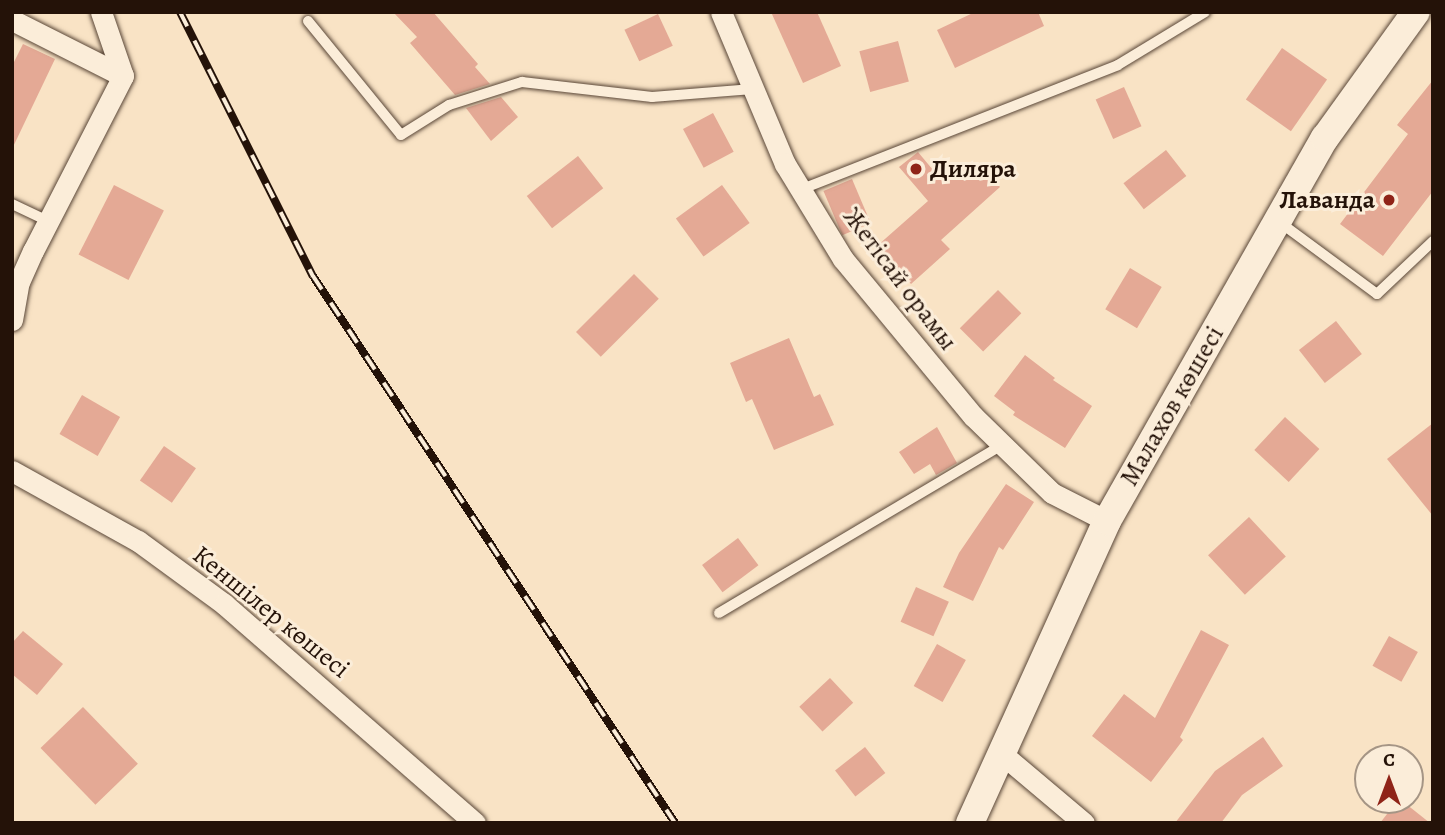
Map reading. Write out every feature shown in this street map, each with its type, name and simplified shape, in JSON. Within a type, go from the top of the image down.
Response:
[{"type":"main road","name":"Малахов көшесі","points":[[970,823],[1107,521],[1325,138],[1416,12]]},
{"type":"street","points":[[12,320],[19,282],[123,76],[101,12]]},
{"type":"street","name":"Жетісай орамы","points":[[721,12],[785,164],[850,269],[973,416],[1002,445],[1052,494],[1107,521]]},
{"type":"street","points":[[12,20],[123,76]]},
{"type":"street","name":"Кеншілер көшесі","points":[[12,471],[138,541],[224,604],[475,823]]},
{"type":"street","points":[[1002,754],[1084,823]]},
{"type":"lane","points":[[802,189],[1118,65],[1205,12]]},
{"type":"lane","points":[[308,21],[401,135],[449,105],[522,82],[652,97],[753,89]]},
{"type":"lane","points":[[12,204],[50,222]]},
{"type":"lane","points":[[1278,221],[1377,294],[1433,241]]},
{"type":"lane","points":[[719,613],[1002,445]]},
{"type":"building","points":[[393,12],[433,12],[478,64],[475,67],[490,84],[455,95],[410,43],[417,37]]},
{"type":"building","points":[[771,12],[817,12],[841,66],[803,83]]},
{"type":"building","points":[[975,12],[1038,12],[1044,26],[955,68],[937,30]]},
{"type":"building","points":[[658,14],[673,46],[639,61],[624,30]]},
{"type":"building","points":[[898,41],[909,82],[870,92],[859,51]]},
{"type":"building","points":[[23,44],[55,59],[12,149],[12,66]]},
{"type":"building","points":[[1282,48],[1327,80],[1291,131],[1246,100]]},
{"type":"building","points":[[1433,80],[1433,191],[1383,256],[1340,224],[1408,134],[1397,125]]},
{"type":"building","points":[[1124,87],[1141,126],[1113,139],[1096,100]]},
{"type":"building","points":[[501,97],[518,117],[491,141],[466,108]]},
{"type":"building","points":[[713,113],[734,152],[704,168],[683,129]]},
{"type":"building","points":[[1166,150],[1186,176],[1144,209],[1123,183]]},
{"type":"building","points":[[918,152],[943,182],[961,166],[968,170],[977,162],[1000,187],[941,240],[950,249],[911,284],[877,246],[928,201],[899,167]]},
{"type":"building","points":[[578,156],[603,188],[552,228],[527,196]]},
{"type":"building","points":[[852,179],[871,223],[842,235],[823,191]]},
{"type":"building","points":[[114,185],[164,210],[128,280],[79,254]]},
{"type":"building","points":[[722,185],[750,223],[704,257],[676,219]]},
{"type":"building","points":[[1130,268],[1162,287],[1137,328],[1105,309]]},
{"type":"building","points":[[634,274],[659,299],[601,357],[576,332]]},
{"type":"building","points":[[998,290],[1021,313],[983,352],[960,328]]},
{"type":"building","points":[[1336,321],[1362,354],[1325,383],[1299,350]]},
{"type":"building","points":[[789,338],[814,397],[820,394],[834,425],[774,450],[752,399],[746,402],[730,363]]},
{"type":"building","points":[[1025,355],[1055,378],[1053,380],[1092,406],[1065,448],[1013,415],[1015,412],[994,396]]},
{"type":"building","points":[[82,395],[120,417],[98,456],[60,434]]},
{"type":"building","points":[[1285,417],[1319,449],[1289,482],[1254,450]]},
{"type":"building","points":[[1433,423],[1433,516],[1387,459]]},
{"type":"building","points":[[937,427],[957,463],[936,475],[930,464],[914,474],[899,452]]},
{"type":"building","points":[[164,446],[196,468],[172,503],[140,480]]},
{"type":"building","points":[[1006,484],[1034,502],[1003,550],[999,547],[973,601],[943,587],[959,553]]},
{"type":"building","points":[[1249,517],[1286,556],[1245,595],[1208,555]]},
{"type":"building","points":[[738,538],[758,565],[723,592],[702,565]]},
{"type":"building","points":[[916,587],[949,602],[933,636],[901,622]]},
{"type":"building","points":[[1201,630],[1229,645],[1180,737],[1183,740],[1151,782],[1092,736],[1124,694],[1155,718]]},
{"type":"building","points":[[23,631],[63,664],[37,695],[12,674],[12,643]]},
{"type":"building","points":[[1389,636],[1418,652],[1401,682],[1373,666]]},
{"type":"building","points":[[937,644],[966,660],[943,702],[914,686]]},
{"type":"building","points":[[830,678],[853,703],[822,732],[799,707]]},
{"type":"building","points":[[83,707],[138,764],[95,805],[41,748]]},
{"type":"building","points":[[1263,737],[1283,766],[1242,795],[1221,823],[1175,823],[1215,771]]},
{"type":"building","points":[[865,747],[885,773],[855,796],[835,770]]},
{"type":"building","points":[[1387,814],[1419,814],[1430,823],[1380,823]]},
{"type":"railway","points":[[180,12],[313,276],[675,823]]},
{"type":"place","name":"Диляра","points":[[916,169]]},
{"type":"place","name":"Лаванда","points":[[1389,200]]}]
